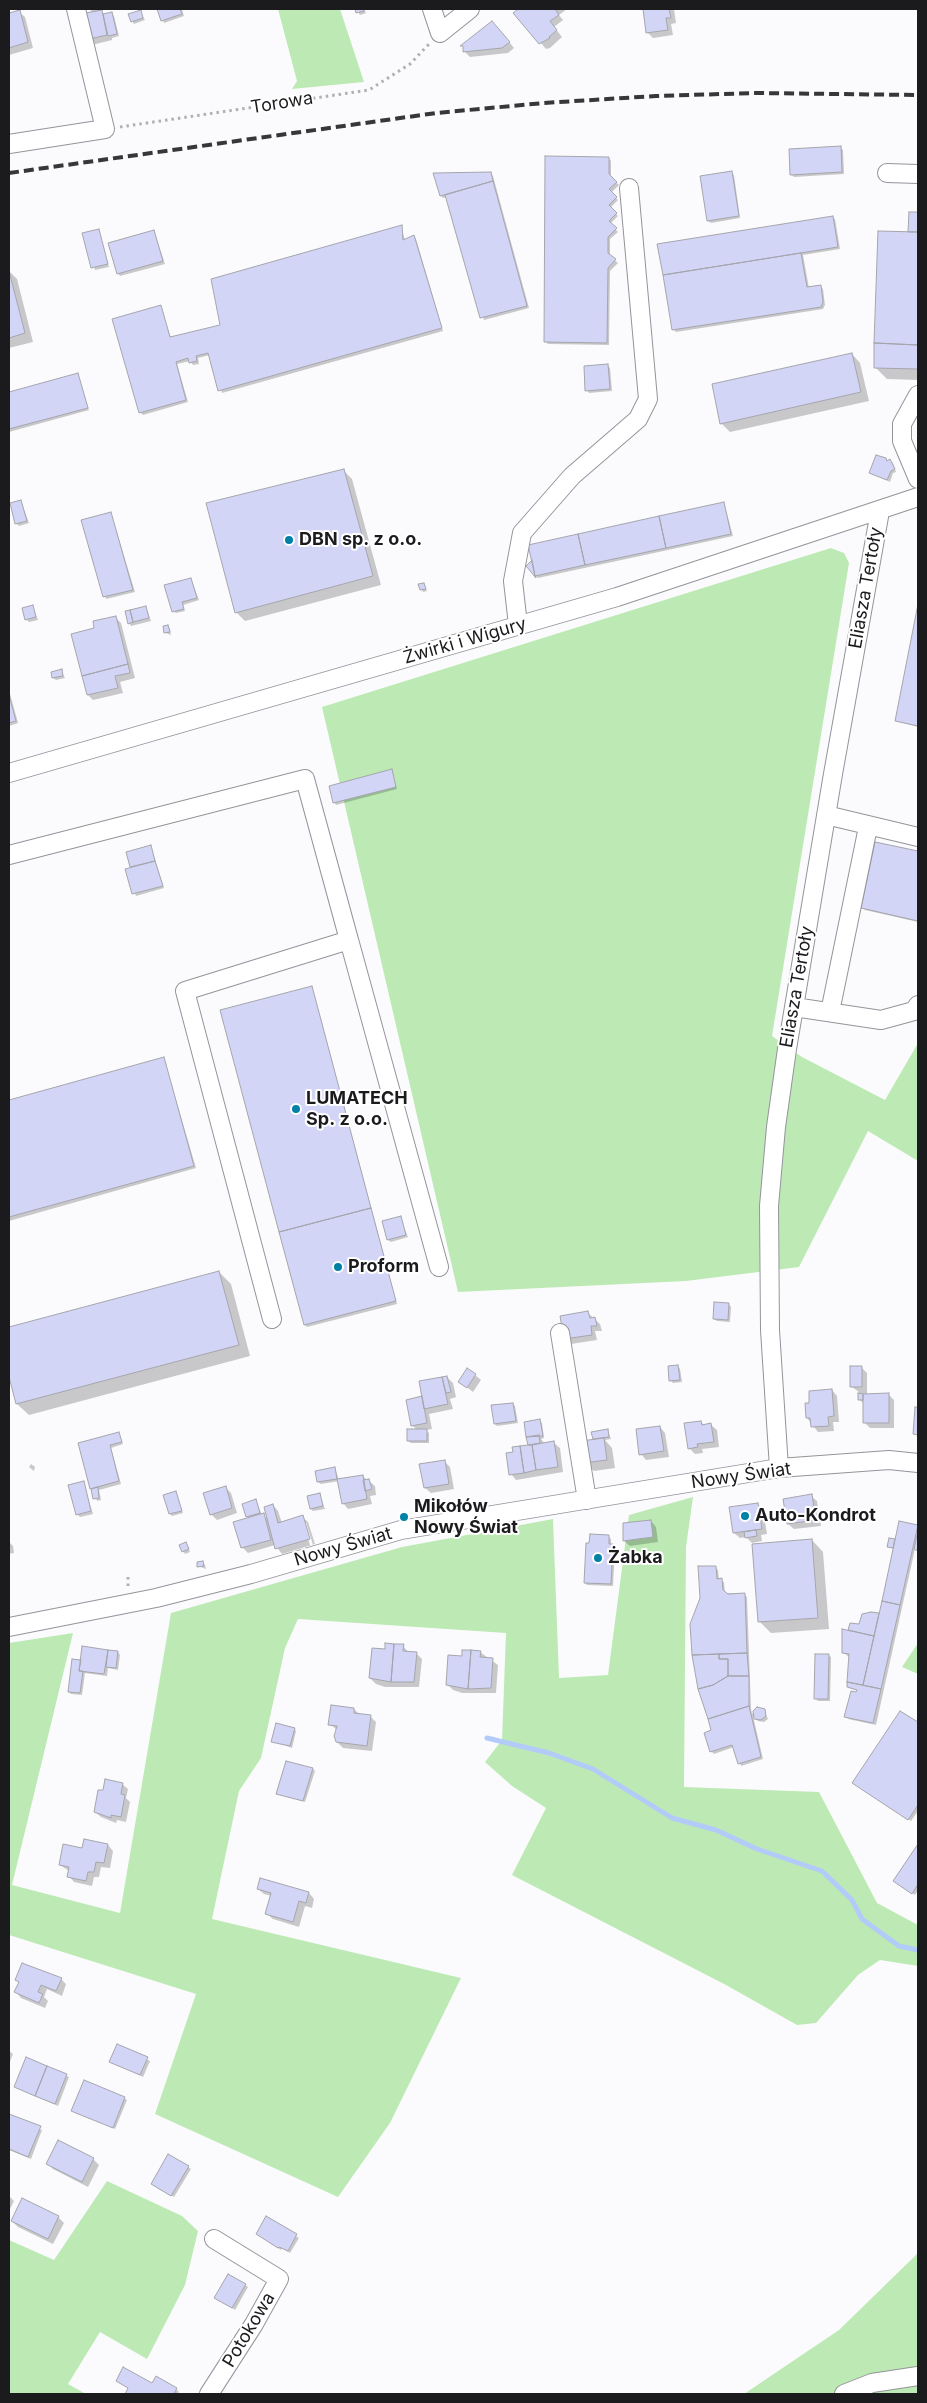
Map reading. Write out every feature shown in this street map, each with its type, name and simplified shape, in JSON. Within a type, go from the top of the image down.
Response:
[{"type":"street","points":[[9,144],[105,129],[76,9]]},
{"type":"street","points":[[432,9],[440,33],[470,9]]},
{"type":"street","points":[[887,174],[918,174]]},
{"type":"street","points":[[518,625],[513,581],[522,533],[572,476],[638,419],[648,400],[629,188]]},
{"type":"street","points":[[918,395],[902,424],[902,441],[918,479]]},
{"type":"street","name":"Żwirki i Wigury","points":[[9,773],[617,597],[918,497]]},
{"type":"street","name":"Eliasza Tertoły","points":[[779,1468],[770,1330],[769,1206],[776,1127],[826,815],[880,510]]},
{"type":"street","points":[[9,855],[305,779],[439,1267]]},
{"type":"street","points":[[826,815],[868,827],[918,837]]},
{"type":"street","points":[[830,1012],[868,827]]},
{"type":"street","points":[[272,1320],[184,992],[349,940]]},
{"type":"street","points":[[794,1007],[881,1020],[914,1011],[918,1005]]},
{"type":"street","points":[[560,1333],[587,1500]]},
{"type":"street","name":"Nowy Świat","points":[[9,1627],[156,1598],[251,1574],[394,1532],[779,1468],[889,1460],[918,1463]]},
{"type":"street","name":"Potokowa","points":[[209,2394],[254,2324],[279,2279],[214,2239]]},
{"type":"street","points":[[844,2394],[872,2383],[918,2376]]},
{"type":"path","name":"Torowa","points":[[105,129],[369,90],[410,64],[440,33]]},
{"type":"green space","points":[[278,9],[340,9],[364,82],[292,89],[297,81]]},
{"type":"green space","points":[[831,548],[844,553],[849,563],[772,1036],[802,1057],[885,1100],[918,1043],[918,1161],[868,1131],[799,1267],[686,1281],[458,1292],[322,707]]},
{"type":"green space","points":[[693,1497],[686,1547],[684,1787],[819,1792],[877,1903],[918,1925],[918,1966],[880,1960],[858,1975],[816,2023],[797,2025],[726,1985],[512,1875],[546,1808],[512,1786],[485,1762],[502,1740],[506,1633],[298,1619],[285,1648],[261,1758],[239,1791],[212,1919],[461,1978],[390,2123],[338,2197],[155,2114],[196,1994],[9,1935],[9,1643],[73,1633],[12,1885],[120,1913],[171,1613],[402,1547],[553,1519],[559,1678],[608,1675],[629,1515]]},
{"type":"green space","points":[[918,1643],[918,1674],[902,1667]]},
{"type":"green space","points":[[107,2181],[182,2216],[198,2231],[185,2285],[147,2359],[100,2332],[68,2384],[86,2394],[9,2394],[9,2240],[54,2260]]},
{"type":"green space","points":[[918,2253],[918,2394],[744,2394],[839,2330]]},
{"type":"building","points":[[157,9],[180,9],[182,14],[161,21]]},
{"type":"building","points":[[355,9],[363,9],[364,11],[356,13]]},
{"type":"building","points":[[518,9],[555,9],[559,15],[550,21],[557,30],[550,38],[539,44],[513,13]]},
{"type":"building","points":[[643,9],[669,9],[671,18],[666,18],[668,30],[646,33]]},
{"type":"building","points":[[20,10],[28,42],[9,48],[9,13]]},
{"type":"building","points":[[102,10],[107,35],[85,40],[80,14]]},
{"type":"building","points":[[141,10],[143,18],[131,22],[128,14]]},
{"type":"building","points":[[112,12],[117,34],[108,36],[103,14]]},
{"type":"building","points":[[492,21],[510,42],[502,48],[463,52],[463,46],[460,46]]},
{"type":"building","points":[[841,146],[842,172],[790,175],[789,149]]},
{"type":"building","points":[[545,156],[609,157],[609,174],[617,182],[609,189],[617,197],[609,205],[617,213],[609,221],[617,228],[608,237],[608,253],[616,259],[608,268],[607,343],[544,342]]},
{"type":"building","points":[[732,171],[739,216],[707,221],[700,176]]},
{"type":"building","points":[[491,172],[493,181],[440,196],[433,173]]},
{"type":"building","points":[[493,181],[527,306],[480,318],[445,195]]},
{"type":"building","points":[[909,212],[918,212],[918,232],[908,232]]},
{"type":"building","points":[[833,216],[838,247],[663,275],[657,244]]},
{"type":"building","points":[[402,225],[403,240],[414,235],[442,328],[218,391],[208,353],[196,356],[197,361],[189,363],[188,358],[176,362],[186,400],[139,413],[112,319],[161,305],[170,337],[220,325],[211,279]]},
{"type":"building","points":[[99,229],[108,264],[91,268],[82,233]]},
{"type":"building","points":[[154,230],[163,261],[117,274],[108,243]]},
{"type":"building","points":[[878,231],[918,232],[918,345],[874,343]]},
{"type":"building","points":[[801,253],[807,287],[821,285],[823,302],[821,307],[672,330],[663,275]]},
{"type":"building","points":[[9,271],[25,333],[9,338]]},
{"type":"building","points":[[874,343],[918,345],[918,369],[874,368]]},
{"type":"building","points":[[852,353],[861,392],[720,424],[712,384]]},
{"type":"building","points":[[608,364],[610,389],[585,391],[584,366]]},
{"type":"building","points":[[78,373],[88,408],[9,429],[9,392]]},
{"type":"building","points":[[876,455],[886,458],[887,461],[890,459],[895,469],[891,471],[887,480],[869,473]]},
{"type":"building","name":"DBN sp. z o.o.","points":[[344,469],[373,576],[235,613],[206,503]]},
{"type":"building","points":[[21,500],[27,521],[15,524],[10,503]]},
{"type":"building","points":[[724,502],[731,534],[666,548],[659,516]]},
{"type":"building","points":[[111,512],[133,590],[103,597],[81,520]]},
{"type":"building","points":[[659,516],[666,548],[585,565],[578,534]]},
{"type":"building","points":[[578,534],[585,565],[535,576],[528,545]]},
{"type":"building","points":[[532,560],[535,576],[536,578],[526,566]]},
{"type":"building","points":[[191,578],[197,598],[182,602],[184,609],[172,612],[164,585]]},
{"type":"building","points":[[424,583],[426,589],[420,590],[418,584]]},
{"type":"building","points":[[918,604],[918,726],[895,721]]},
{"type":"building","points":[[33,605],[36,617],[25,620],[22,608]]},
{"type":"building","points":[[146,606],[149,618],[133,622],[130,610]]},
{"type":"building","points":[[130,610],[133,622],[128,624],[125,611]]},
{"type":"building","points":[[116,616],[128,664],[82,676],[71,634],[94,628],[93,621]]},
{"type":"building","points":[[168,625],[170,632],[164,633],[163,626]]},
{"type":"building","points":[[128,664],[130,673],[115,676],[118,688],[87,695],[82,676]]},
{"type":"building","points":[[62,669],[63,676],[52,678],[51,672]]},
{"type":"building","points":[[9,695],[16,721],[9,723]]},
{"type":"building","points":[[392,769],[396,787],[333,803],[329,786]]},
{"type":"building","points":[[875,842],[918,851],[918,921],[861,908]]},
{"type":"building","points":[[151,845],[155,861],[130,867],[126,852]]},
{"type":"building","points":[[155,861],[163,886],[132,894],[125,869]]},
{"type":"building","name":"LUMATECH Sp. z o.o.","points":[[312,986],[371,1208],[279,1232],[220,1010]]},
{"type":"building","points":[[164,1057],[194,1166],[9,1217],[9,1100]]},
{"type":"building","name":"Proform","points":[[371,1208],[396,1301],[304,1325],[279,1232]]},
{"type":"building","points":[[401,1216],[406,1235],[387,1240],[382,1221]]},
{"type":"building","points":[[219,1271],[239,1345],[16,1404],[9,1377],[9,1327]]},
{"type":"building","points":[[714,1302],[729,1303],[728,1320],[713,1319]]},
{"type":"building","points":[[588,1311],[590,1318],[595,1317],[597,1326],[591,1326],[592,1335],[564,1339],[560,1316]]},
{"type":"building","points":[[678,1365],[680,1380],[669,1381],[668,1366]]},
{"type":"building","points":[[850,1366],[862,1366],[862,1387],[850,1387]]},
{"type":"building","points":[[467,1368],[476,1374],[467,1388],[458,1382]]},
{"type":"building","points":[[447,1376],[451,1392],[446,1393],[442,1377]]},
{"type":"building","points":[[442,1377],[448,1404],[424,1409],[419,1381]]},
{"type":"building","points":[[832,1389],[834,1416],[828,1417],[829,1426],[811,1427],[810,1418],[806,1418],[805,1403],[809,1403],[809,1391]]},
{"type":"building","points":[[858,1393],[863,1394],[863,1400],[858,1400]]},
{"type":"building","points":[[889,1393],[889,1423],[863,1423],[863,1394]]},
{"type":"building","points":[[422,1396],[427,1423],[411,1426],[406,1400]]},
{"type":"building","points":[[513,1403],[516,1421],[494,1424],[491,1405]]},
{"type":"building","points":[[915,1407],[918,1407],[918,1435],[913,1434]]},
{"type":"building","points":[[540,1419],[543,1436],[526,1437],[524,1422]]},
{"type":"building","points":[[701,1421],[702,1425],[711,1423],[714,1442],[697,1444],[698,1447],[688,1449],[684,1423]]},
{"type":"building","points":[[660,1426],[664,1451],[639,1455],[636,1429]]},
{"type":"building","points":[[407,1429],[427,1429],[427,1441],[407,1441]]},
{"type":"building","points":[[608,1429],[609,1437],[593,1439],[591,1432]]},
{"type":"building","points":[[119,1432],[122,1442],[110,1445],[119,1481],[90,1489],[78,1443]]},
{"type":"building","points":[[539,1435],[540,1443],[528,1445],[526,1437]]},
{"type":"building","points":[[604,1438],[607,1460],[584,1463],[581,1441]]},
{"type":"building","points":[[554,1441],[558,1467],[536,1470],[532,1445]]},
{"type":"building","points":[[532,1445],[536,1470],[524,1473],[520,1446]]},
{"type":"building","points":[[520,1446],[524,1473],[509,1475],[506,1453],[513,1452],[512,1447]]},
{"type":"building","points":[[445,1460],[449,1484],[424,1488],[419,1464]]},
{"type":"building","points":[[335,1467],[337,1479],[317,1482],[315,1471]]},
{"type":"building","points":[[363,1475],[367,1499],[342,1504],[337,1479]]},
{"type":"building","points":[[369,1479],[372,1489],[365,1491],[363,1480]]},
{"type":"building","points":[[84,1481],[91,1511],[76,1515],[68,1485]]},
{"type":"building","points":[[226,1486],[232,1508],[210,1515],[203,1493]]},
{"type":"building","points":[[98,1487],[99,1498],[93,1499],[91,1489]]},
{"type":"building","points":[[176,1491],[182,1511],[169,1514],[163,1495]]},
{"type":"building","points":[[320,1493],[323,1506],[310,1509],[307,1496]]},
{"type":"building","points":[[812,1494],[816,1520],[787,1524],[783,1499]]},
{"type":"building","points":[[256,1499],[260,1513],[246,1517],[242,1504]]},
{"type":"building","points":[[758,1503],[762,1529],[733,1533],[729,1507]]},
{"type":"building","points":[[273,1504],[278,1523],[303,1515],[310,1539],[275,1549],[264,1507]]},
{"type":"building","points":[[264,1513],[271,1540],[241,1548],[233,1522]]},
{"type":"building","points":[[651,1520],[653,1537],[623,1541],[623,1523]]},
{"type":"building","points":[[899,1521],[918,1525],[900,1605],[882,1601]]},
{"type":"building","points":[[756,1530],[757,1536],[745,1538],[744,1532]]},
{"type":"building","points":[[918,1531],[918,1551],[914,1549]]},
{"type":"building","points":[[590,1534],[609,1535],[609,1544],[613,1544],[611,1584],[584,1583],[586,1543],[589,1543]]},
{"type":"building","points":[[889,1538],[895,1539],[893,1548],[887,1547]]},
{"type":"building","points":[[812,1539],[818,1618],[758,1622],[752,1544]]},
{"type":"building","points":[[186,1542],[189,1549],[182,1552],[179,1545]]},
{"type":"building","points":[[203,1561],[204,1566],[197,1567],[197,1562]]},
{"type":"building","points":[[698,1566],[716,1566],[717,1579],[722,1578],[723,1590],[728,1594],[745,1593],[747,1653],[692,1655],[690,1624],[700,1598]]},
{"type":"building","points":[[882,1601],[900,1605],[881,1689],[863,1685]]},
{"type":"building","points":[[879,1613],[874,1636],[848,1630],[850,1623],[859,1624],[862,1614]]},
{"type":"building","points":[[842,1629],[874,1636],[863,1685],[847,1682],[849,1654],[842,1653]]},
{"type":"building","points":[[385,1643],[394,1644],[391,1682],[369,1678],[372,1648],[385,1649]]},
{"type":"building","points":[[394,1644],[404,1644],[403,1651],[417,1652],[414,1682],[391,1682]]},
{"type":"building","points":[[82,1646],[108,1650],[104,1674],[79,1671]]},
{"type":"building","points":[[108,1650],[118,1651],[116,1668],[106,1667]]},
{"type":"building","points":[[462,1650],[471,1650],[468,1689],[446,1685],[448,1655],[462,1656]]},
{"type":"building","points":[[471,1650],[481,1651],[480,1657],[493,1658],[491,1688],[468,1689]]},
{"type":"building","points":[[747,1653],[749,1676],[728,1676],[728,1659],[719,1659],[719,1654]]},
{"type":"building","points":[[719,1654],[719,1659],[728,1659],[728,1676],[713,1685],[698,1689],[692,1655]]},
{"type":"building","points":[[815,1654],[829,1654],[828,1699],[814,1699]]},
{"type":"building","points":[[72,1659],[81,1660],[79,1671],[83,1671],[80,1693],[68,1692]]},
{"type":"building","points":[[728,1676],[749,1676],[749,1706],[708,1719],[698,1689],[713,1685]]},
{"type":"building","points":[[847,1682],[881,1689],[873,1723],[844,1717],[851,1691],[856,1692],[857,1690],[847,1687]]},
{"type":"building","points":[[331,1705],[354,1708],[354,1713],[371,1715],[367,1746],[336,1742],[334,1736],[337,1726],[328,1725]]},
{"type":"building","points":[[749,1706],[761,1757],[738,1764],[732,1745],[710,1752],[704,1733],[711,1730],[708,1719]]},
{"type":"building","points":[[757,1707],[765,1709],[766,1716],[761,1720],[754,1719],[753,1711]]},
{"type":"building","points":[[900,1711],[918,1722],[918,1805],[908,1820],[852,1783]]},
{"type":"building","points":[[276,1723],[295,1728],[290,1746],[271,1742]]},
{"type":"building","points":[[286,1761],[313,1768],[303,1801],[276,1794]]},
{"type":"building","points":[[105,1779],[123,1783],[121,1794],[125,1795],[121,1817],[111,1815],[111,1818],[94,1812],[98,1790],[103,1790]]},
{"type":"building","points":[[84,1839],[108,1844],[104,1863],[96,1862],[94,1872],[88,1872],[86,1881],[67,1877],[69,1867],[59,1865],[63,1844],[82,1848]]},
{"type":"building","points":[[918,1844],[918,1884],[912,1894],[893,1881]]},
{"type":"building","points":[[260,1878],[309,1892],[306,1903],[299,1901],[293,1922],[265,1914],[271,1893],[257,1889]]},
{"type":"building","points":[[22,1963],[62,1978],[56,1991],[41,1985],[38,1992],[43,1994],[39,2003],[14,1992],[19,1982],[15,1980]]},
{"type":"building","points":[[117,2044],[148,2057],[140,2075],[109,2062]]},
{"type":"building","points":[[26,2057],[47,2066],[35,2096],[14,2087]]},
{"type":"building","points":[[47,2066],[67,2074],[55,2104],[35,2096]]},
{"type":"building","points":[[84,2080],[125,2097],[113,2128],[71,2111]]},
{"type":"building","points":[[9,2114],[41,2126],[28,2157],[9,2149]]},
{"type":"building","points":[[58,2140],[94,2158],[82,2182],[46,2164]]},
{"type":"building","points":[[168,2154],[189,2166],[171,2196],[151,2184]]},
{"type":"building","points":[[22,2198],[59,2216],[48,2239],[11,2221]]},
{"type":"building","points":[[266,2216],[297,2234],[288,2251],[278,2248],[256,2234]]},
{"type":"building","points":[[228,2274],[246,2284],[232,2308],[214,2298]]},
{"type":"building","points":[[123,2367],[152,2383],[156,2376],[177,2388],[174,2394],[125,2394],[128,2388],[116,2381]]},
{"type":"waterway","points":[[487,1738],[549,1753],[593,1769],[672,1818],[716,1830],[757,1849],[822,1871],[852,1900],[862,1919],[899,1946],[918,1950]]},
{"type":"railway","points":[[9,173],[436,113],[544,103],[656,96],[755,93],[918,95]]},
{"type":"place","name":"DBN sp. z o.o.","points":[[289,540]]},
{"type":"place","name":"LUMATECH Sp. z o.o.","points":[[296,1109]]},
{"type":"place","name":"Proform","points":[[338,1267]]},
{"type":"place","name":"Auto-Kondrot","points":[[745,1516]]},
{"type":"place","name":"Mikołów Nowy Świat","points":[[404,1517]]},
{"type":"place","name":"Żabka","points":[[598,1558]]}]
